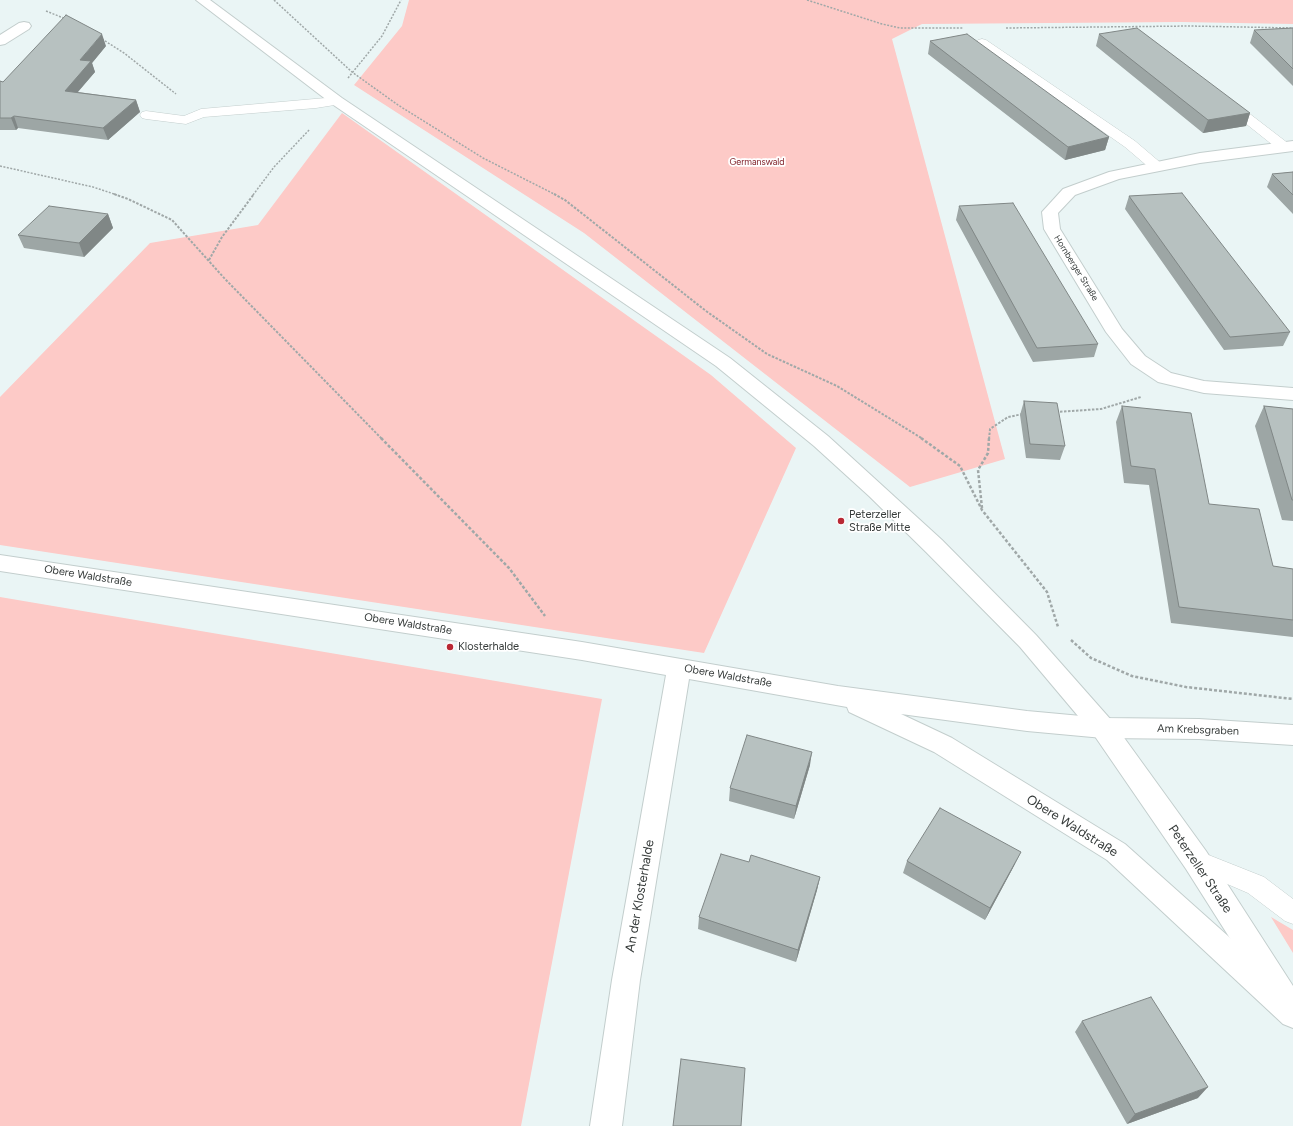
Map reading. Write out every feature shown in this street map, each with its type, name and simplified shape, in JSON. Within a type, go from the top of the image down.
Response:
[{"type":"street","name":"Peterzeller Straße","points":[[202,0],[337,101],[723,362],[821,441],[934,546],[1028,641],[1102,728],[1196,860],[1293,1013]]},
{"type":"street","points":[[0,41],[24,26]]},
{"type":"street","name":"Hornberger Straße","points":[[1289,146],[1200,158],[1115,175],[1069,192],[1050,212],[1052,229],[1115,332],[1138,360],[1165,378],[1204,387],[1293,394]]},
{"type":"street","name":"Obere Waldstraße","points":[[0,563],[582,651],[838,696],[1027,721],[1102,728]]},
{"type":"street","name":"An der Klosterhalde","points":[[606,1126],[626,980],[679,668]]},
{"type":"street","name":"Obere Waldstraße","points":[[838,696],[943,745],[1116,852],[1293,1013]]},
{"type":"street","name":"Am Krebsgraben","points":[[1102,728],[1293,734]]},
{"type":"lane","points":[[982,42],[1130,144],[1158,167]]},
{"type":"lane","points":[[1219,96],[1289,146]]},
{"type":"lane","points":[[146,115],[186,120],[201,113],[337,101]]},
{"type":"lane","points":[[1196,860],[1256,885],[1293,913]]},
{"type":"path","points":[[274,0],[352,72],[398,105],[483,158],[565,200],[706,311],[767,354],[837,386],[926,441],[960,466],[982,510],[1047,592],[1059,631]]},
{"type":"path","points":[[209,260],[222,237],[274,167],[337,101],[352,72],[382,36],[401,0]]},
{"type":"path","points":[[808,0],[882,24],[900,28],[963,28]]},
{"type":"path","points":[[40,8],[68,20]]},
{"type":"path","points":[[1002,28],[1190,26],[1293,28]]},
{"type":"path","points":[[101,38],[124,53],[201,113]]},
{"type":"path","points":[[0,166],[92,187],[128,199],[172,220],[231,284],[509,568],[549,622]]},
{"type":"path","points":[[1054,412],[1101,409],[1145,395],[1165,378]]},
{"type":"path","points":[[982,510],[978,470],[988,453],[990,429],[1008,417],[1030,413]]},
{"type":"path","points":[[1070,640],[1091,658],[1132,676],[1186,687],[1293,699]]},
{"type":"green space","name":"Germanswald","points":[[409,0],[1293,0],[1293,24],[1181,22],[922,24],[892,39],[1005,459],[910,487],[584,233],[354,85],[402,26]]},
{"type":"green space","points":[[342,113],[711,375],[796,448],[704,653],[0,545],[0,397],[150,243],[258,225]]},
{"type":"green space","points":[[0,597],[602,699],[521,1126],[0,1126]]},
{"type":"green space","points":[[1271,917],[1293,930],[1293,953]]},
{"type":"building","points":[[66,15],[102,34],[80,60],[91,61],[65,91],[136,100],[103,128],[14,116],[11,118],[0,118],[0,81],[3,82]]},
{"type":"building","points":[[1137,28],[1250,113],[1208,120],[1099,34]]},
{"type":"building","points":[[1293,28],[1293,69],[1254,30]]},
{"type":"building","points":[[967,34],[1109,137],[1068,147],[930,41]]},
{"type":"building","points":[[1293,172],[1293,195],[1272,174]]},
{"type":"building","points":[[1182,193],[1290,332],[1230,337],[1129,196]]},
{"type":"building","points":[[1013,203],[1098,344],[1037,348],[959,206]]},
{"type":"building","points":[[49,206],[108,214],[79,243],[18,235]]},
{"type":"building","points":[[1024,401],[1057,403],[1065,446],[1030,444]]},
{"type":"building","points":[[1122,406],[1191,413],[1209,504],[1259,509],[1273,566],[1293,569],[1293,620],[1179,607],[1155,469],[1131,466]]},
{"type":"building","points":[[1264,406],[1293,409],[1293,500],[1292,500]]},
{"type":"building","points":[[747,735],[812,752],[796,806],[730,788]]},
{"type":"building","points":[[940,808],[1021,852],[990,908],[907,861]]},
{"type":"building","points":[[721,854],[749,862],[751,855],[820,877],[798,950],[699,917]]},
{"type":"building","points":[[1151,997],[1208,1087],[1135,1114],[1082,1021]]},
{"type":"building","points":[[681,1059],[745,1068],[741,1126],[673,1126]]},
{"type":"place","name":"Peterzeller Straße Mitte","points":[[841,521]]},
{"type":"place","name":"Klosterhalde","points":[[450,647]]}]
